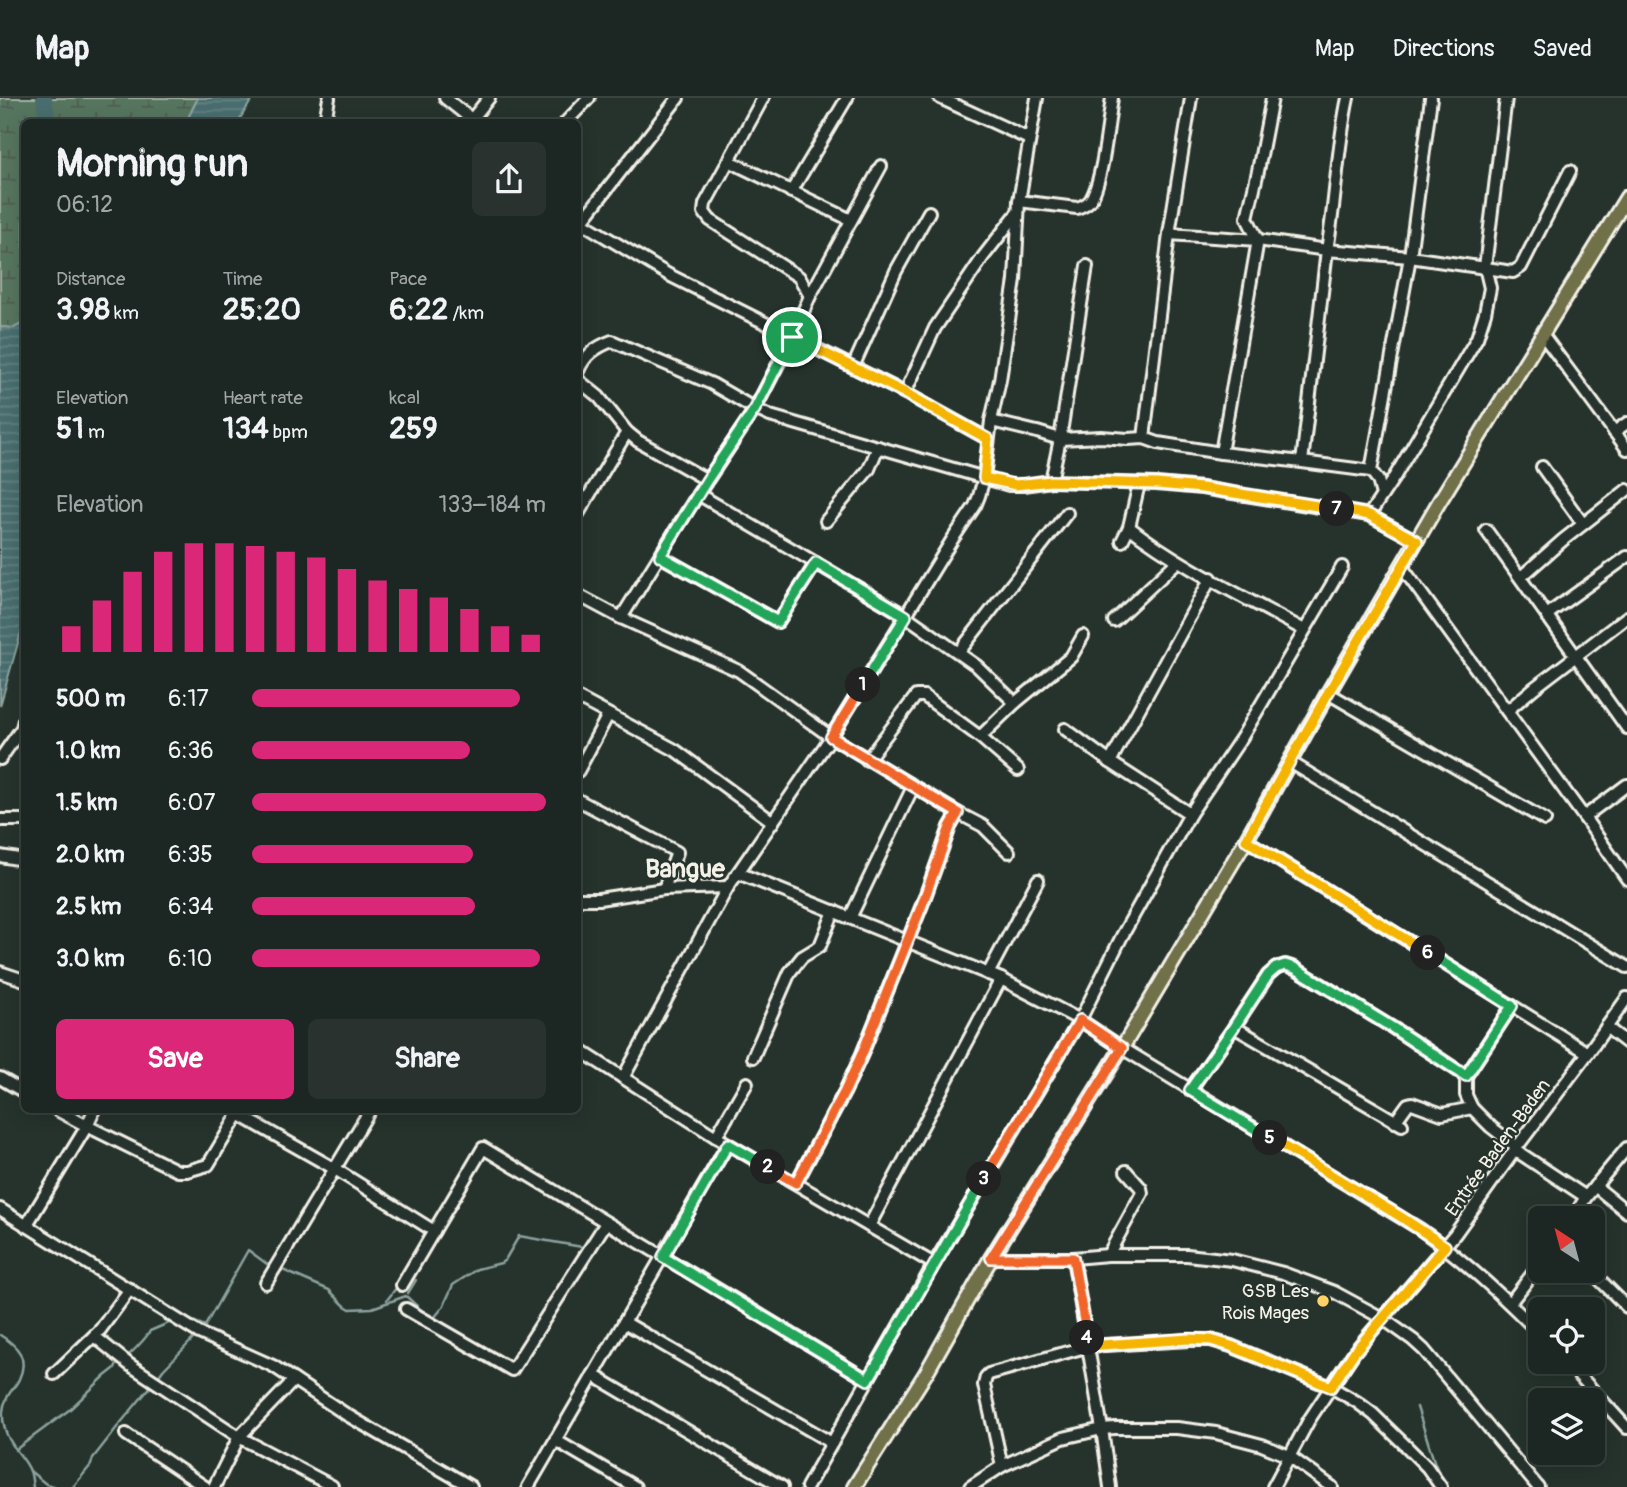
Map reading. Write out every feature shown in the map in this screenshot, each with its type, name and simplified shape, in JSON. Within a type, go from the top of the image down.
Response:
[{"type":"main road","points":[[854,1487],[926,1373],[991,1258],[1122,1048],[1246,840],[1439,502],[1627,197]]},
{"type":"street","points":[[326,119],[329,98]]},
{"type":"street","points":[[445,98],[471,119]]},
{"type":"street","points":[[474,119],[489,98]]},
{"type":"street","points":[[569,119],[589,98]]},
{"type":"street","points":[[581,219],[678,98]]},
{"type":"street","points":[[764,98],[705,204],[704,212],[710,220],[799,277],[810,296]]},
{"type":"street","points":[[791,192],[847,98]]},
{"type":"street","points":[[623,1078],[728,887],[831,737],[975,506],[984,478],[988,439],[1000,380],[1015,280],[1019,206],[1037,98]]},
{"type":"street","points":[[1019,206],[1077,208],[1091,199],[1099,176],[1112,98]]},
{"type":"street","points":[[1144,438],[1169,234],[1191,98]]},
{"type":"street","points":[[1221,453],[1258,240],[1247,218],[1272,98]]},
{"type":"street","points":[[1302,463],[1340,136],[1348,98]]},
{"type":"street","points":[[1371,471],[1410,257],[1431,98]]},
{"type":"street","points":[[1369,515],[1477,338],[1490,288],[1485,267],[1506,98]]},
{"type":"street","points":[[947,99],[1029,139]]},
{"type":"street","points":[[729,161],[851,220]]},
{"type":"street","points":[[621,618],[698,494],[755,409],[810,296],[881,166]]},
{"type":"street","points":[[1169,234],[1258,240],[1513,272],[1521,267],[1570,171]]},
{"type":"street","points":[[905,393],[935,328],[1019,206]]},
{"type":"street","points":[[853,367],[896,271],[929,212]]},
{"type":"street","points":[[581,223],[669,275],[905,393],[988,439]]},
{"type":"street","points":[[1051,481],[1087,266]]},
{"type":"street","points":[[1542,334],[1627,449]]},
{"type":"street","points":[[581,365],[589,353],[612,341],[712,384],[770,416],[984,478],[1016,485],[1051,481],[1202,488],[1369,515],[1417,541]]},
{"type":"street","points":[[581,382],[599,397],[627,432],[638,441],[707,480]]},
{"type":"street","points":[[991,421],[1060,439],[1144,438],[1158,443],[1221,453],[1371,471],[1378,480],[1382,495]]},
{"type":"street","points":[[1614,432],[1627,423]]},
{"type":"street","points":[[581,509],[627,432]]},
{"type":"street","points":[[826,521],[869,468],[878,447]]},
{"type":"street","points":[[1542,467],[1583,524]]},
{"type":"street","points":[[1122,541],[1129,527],[1139,484]]},
{"type":"street","points":[[1521,578],[1627,490]]},
{"type":"street","points":[[698,494],[906,616],[977,666],[1015,703]]},
{"type":"street","points":[[959,652],[1067,513]]},
{"type":"street","points":[[1129,527],[1178,561],[1304,629]]},
{"type":"street","points":[[1486,530],[1627,727]]},
{"type":"street","points":[[660,556],[778,622],[816,563]]},
{"type":"street","points":[[1548,614],[1627,557]]},
{"type":"street","points":[[1114,621],[1178,561]]},
{"type":"street","points":[[807,1487],[934,1264],[1080,1020],[1122,936],[1190,814],[1242,737],[1342,567]]},
{"type":"street","points":[[1402,567],[1627,879]]},
{"type":"street","points":[[1110,762],[1210,579]]},
{"type":"street","points":[[581,597],[621,618],[739,671],[867,760],[979,823],[1009,852]]},
{"type":"street","points":[[1507,711],[1627,617]]},
{"type":"street","points":[[980,737],[1015,703],[1071,657],[1083,636]]},
{"type":"street","points":[[1328,693],[1545,820]]},
{"type":"street","points":[[867,760],[919,695],[980,737],[1018,770]]},
{"type":"street","points":[[581,700],[675,751],[773,822]]},
{"type":"street","points":[[581,765],[608,715]]},
{"type":"street","points":[[0,759],[21,729]]},
{"type":"street","points":[[1065,729],[1190,814]]},
{"type":"street","points":[[1290,762],[1627,967]]},
{"type":"street","points":[[1584,817],[1627,785]]},
{"type":"street","points":[[850,918],[913,787]]},
{"type":"street","points":[[581,802],[677,852],[664,889]]},
{"type":"street","points":[[796,1183],[862,1054],[950,827],[958,813]]},
{"type":"street","points":[[0,820],[21,820]]},
{"type":"street","points":[[1246,840],[1588,1053]]},
{"type":"street","points":[[0,856],[21,860]]},
{"type":"street","points":[[738,873],[1001,979],[1080,1020],[1445,1246],[1528,1322]]},
{"type":"street","points":[[988,974],[1038,880]]},
{"type":"street","points":[[581,899],[599,899],[664,889],[728,887]]},
{"type":"street","points":[[753,1057],[790,972],[802,957],[820,946],[834,911]]},
{"type":"street","points":[[1190,1090],[1268,975],[1285,965],[1295,968],[1382,1021],[1466,1076]]},
{"type":"street","points":[[0,972],[21,979]]},
{"type":"street","points":[[869,1226],[1001,979]]},
{"type":"street","name":"Entrée Baden-Baden","points":[[1273,1487],[1289,1456],[1355,1351],[1445,1246],[1627,998]]},
{"type":"street","points":[[1512,1006],[1466,1076],[1466,1095],[1472,1108],[1491,1127],[1586,1197]]},
{"type":"street","points":[[1234,1027],[1399,1124],[1408,1104],[1412,1103],[1442,1114],[1472,1108]]},
{"type":"street","points":[[1606,1027],[1627,1043]]},
{"type":"street","points":[[581,1051],[716,1137],[934,1264]]},
{"type":"street","points":[[0,1078],[21,1090]]},
{"type":"street","points":[[716,1137],[747,1083]]},
{"type":"street","points":[[63,1113],[178,1171],[208,1166],[239,1113]]},
{"type":"street","points":[[26,1226],[93,1113]]},
{"type":"street","points":[[242,1113],[434,1231]]},
{"type":"street","points":[[266,1283],[368,1113]]},
{"type":"street","points":[[528,1487],[728,1144]]},
{"type":"street","points":[[402,1285],[483,1148],[868,1380]]},
{"type":"street","points":[[1580,1206],[1627,1148]]},
{"type":"street","points":[[1108,1255],[1142,1193],[1142,1188],[1126,1171]]},
{"type":"street","points":[[1595,1186],[1627,1212]]},
{"type":"street","points":[[0,1209],[199,1333],[273,1366],[346,1415],[465,1485]]},
{"type":"street","points":[[406,1309],[512,1370],[606,1223]]},
{"type":"street","points":[[991,1258],[1186,1255],[1232,1260],[1283,1273],[1334,1293],[1382,1318],[1424,1350],[1538,1487]]},
{"type":"street","points":[[1073,1258],[1110,1487]]},
{"type":"street","points":[[1510,1303],[1528,1280]]},
{"type":"street","points":[[1603,1283],[1627,1307]]},
{"type":"street","points":[[54,1374],[94,1336],[130,1289]]},
{"type":"street","points":[[624,1322],[832,1443]]},
{"type":"street","points":[[94,1336],[130,1365],[239,1437],[332,1486]]},
{"type":"street","points":[[1002,1466],[984,1385],[989,1374],[1088,1346],[1211,1340],[1331,1387],[1373,1414],[1427,1468],[1441,1487]]},
{"type":"street","points":[[1578,1374],[1627,1428]]},
{"type":"street","points":[[593,1375],[782,1487]]},
{"type":"street","points":[[214,1487],[239,1437],[294,1380]]},
{"type":"street","points":[[971,1487],[1002,1466],[1063,1438],[1102,1429],[1196,1429],[1216,1433],[1262,1445],[1289,1456],[1332,1487]]},
{"type":"street","points":[[125,1434],[205,1487]]},
{"type":"street","points":[[555,1440],[635,1487]]},
{"type":"green space","points":[[0,98],[198,98],[188,119],[21,119],[21,324],[14,328],[0,327]]},
{"type":"water","points":[[198,98],[253,98],[240,119],[188,119]]},
{"type":"water","points":[[21,324],[21,632],[0,706],[0,327],[14,328]]},
{"type":"waterway","points":[[44,98],[48,119]]},
{"type":"waterway","points":[[494,1162],[502,1166]]},
{"type":"waterway","points":[[278,1268],[329,1290],[350,1309],[372,1308],[406,1296],[431,1319],[443,1307],[453,1285],[477,1269],[501,1263],[519,1236],[587,1246]]},
{"type":"waterway","points":[[180,1316],[205,1326],[248,1250],[271,1267]]},
{"type":"waterway","points":[[408,1293],[416,1280]]},
{"type":"waterway","points":[[387,1300],[400,1283]]},
{"type":"waterway","points":[[126,1357],[150,1331],[171,1322]]},
{"type":"waterway","points":[[0,1335],[17,1348],[22,1359],[22,1372],[5,1402],[3,1417],[10,1441],[30,1471],[33,1487]]},
{"type":"waterway","points":[[156,1380],[196,1336]]},
{"type":"waterway","points":[[784,1336],[833,1365]]},
{"type":"waterway","points":[[15,1450],[69,1410],[114,1369],[120,1360]]},
{"type":"waterway","points":[[844,1372],[861,1384]]},
{"type":"waterway","points":[[73,1487],[152,1385]]},
{"type":"waterway","points":[[886,1423],[897,1405]]},
{"type":"waterway","points":[[1417,1407],[1441,1478]]},
{"type":"waterway","points":[[878,1439],[885,1425]]},
{"type":"waterway","points":[[1510,1462],[1523,1478]]},
{"type":"waterway","points":[[30,1471],[46,1484],[56,1487]]},
{"type":"place","name":"GSB Les Rois Mages","points":[[1323,1301]]},
{"type":"district","name":"Bangue","points":[[685,868]]},
{"type":"route","points":[[792,337],[905,393],[988,439],[984,478],[1009,485],[1051,481],[1202,488],[1369,515],[1417,541],[1246,840],[1512,1006],[1466,1076],[1393,1028],[1295,968],[1285,965],[1268,975],[1190,1090],[1445,1246],[1355,1351],[1331,1387],[1211,1340],[1088,1346],[1073,1258],[991,1258],[1122,1048],[1080,1020],[868,1380],[663,1257],[728,1144],[796,1183],[862,1054],[950,827],[958,813],[831,737],[906,616],[816,563],[778,622],[660,556],[755,409],[792,337]]}]
